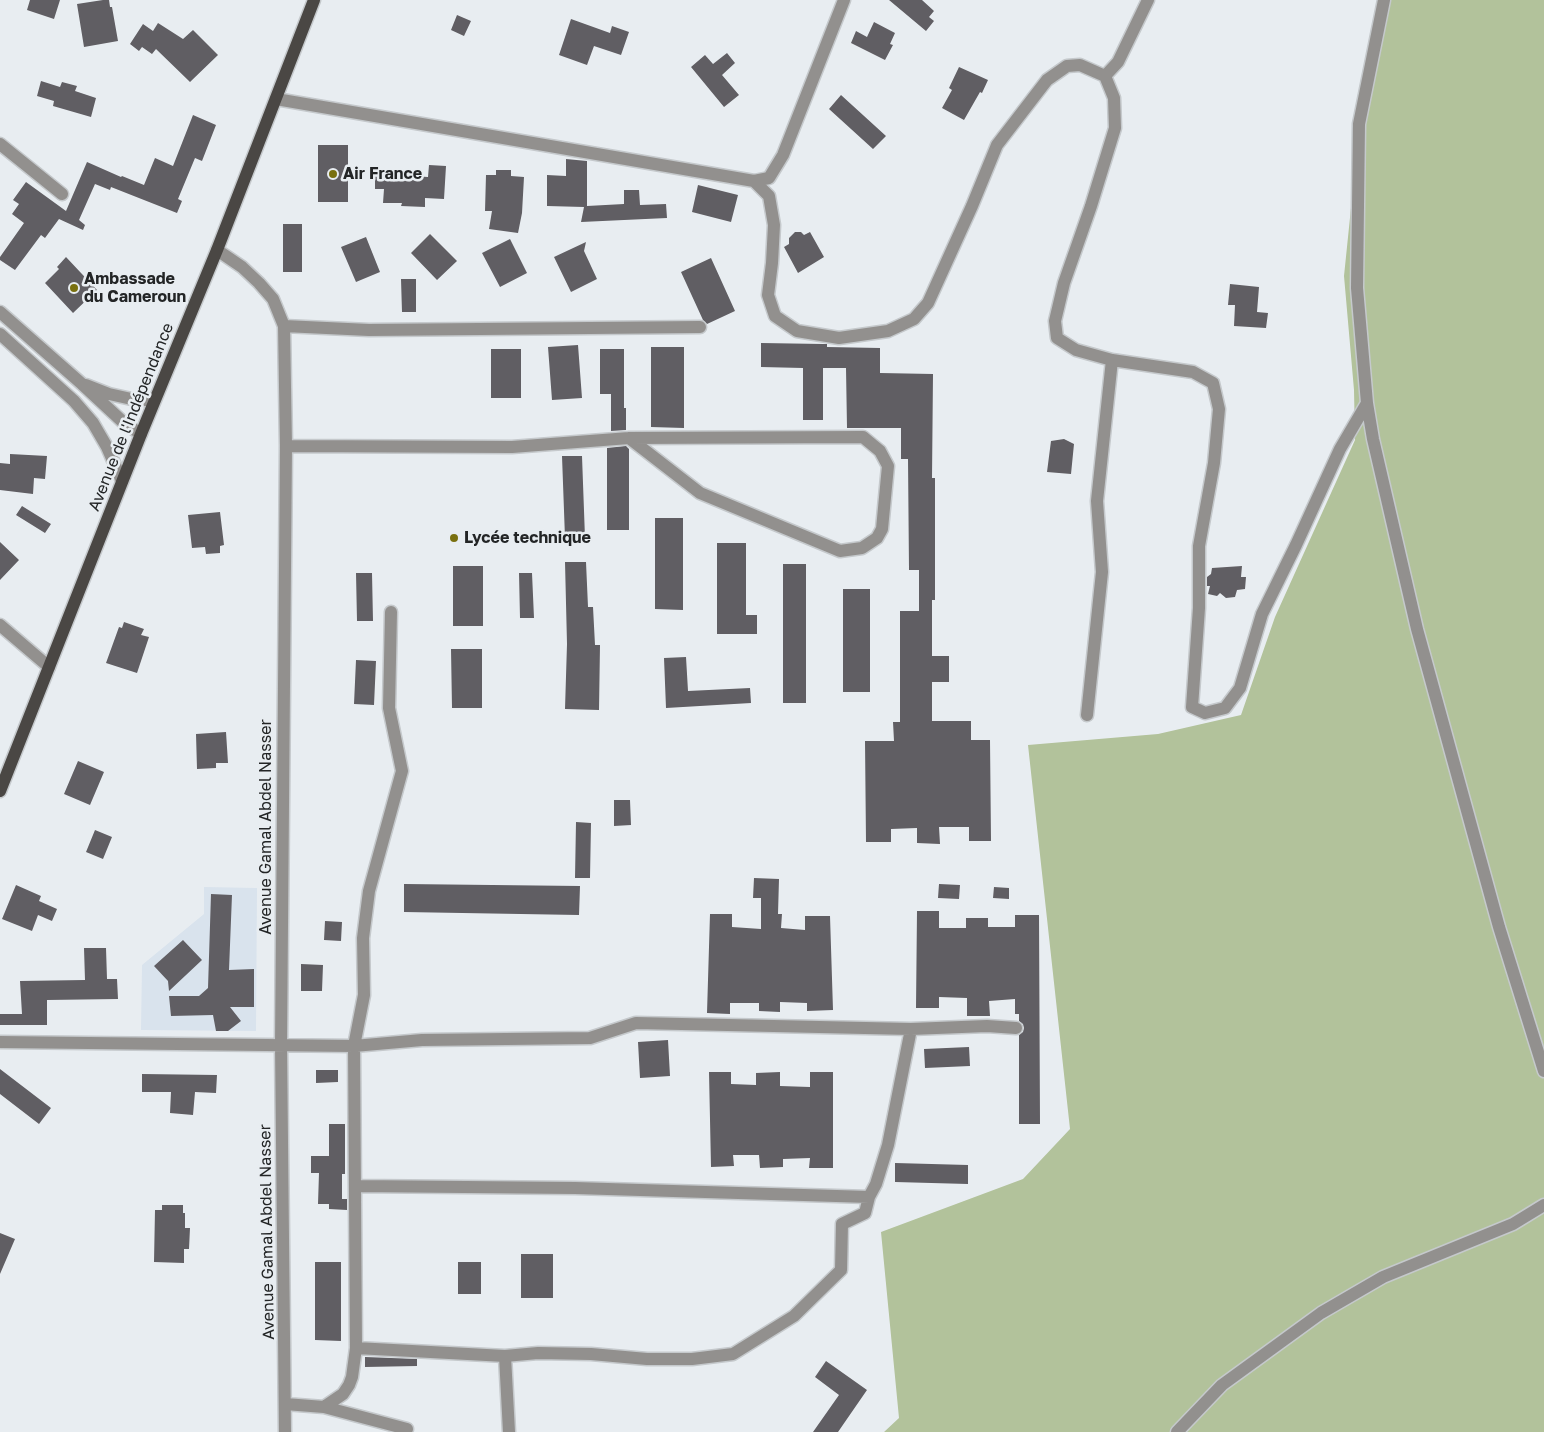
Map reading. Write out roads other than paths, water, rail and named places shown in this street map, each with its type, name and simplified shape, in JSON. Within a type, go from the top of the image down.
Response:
[{"type":"main road","name":"Avenue de l'Indépendance","points":[[0,791],[154,400],[217,250],[314,0]]},
{"type":"street","points":[[276,99],[754,181],[769,178],[783,155],[844,0]]},
{"type":"street","points":[[1105,76],[1118,62],[1148,0]]},
{"type":"street","points":[[1384,0],[1360,124],[1357,288],[1366,403],[1417,629],[1499,927],[1544,1071]]},
{"type":"street","points":[[754,181],[769,196],[774,225],[768,295],[775,316],[797,331],[839,338],[888,331],[914,319],[928,303],[972,206],[997,145],[1047,80],[1067,66],[1080,66],[1105,76],[1114,98],[1115,128],[1091,206],[1064,283],[1056,321],[1057,338],[1076,350],[1112,360],[1193,372],[1213,383],[1219,410],[1214,463],[1199,546],[1199,608],[1192,707],[1205,713],[1225,708],[1240,688],[1262,614],[1340,450],[1366,403]]},
{"type":"street","points":[[0,144],[62,194]]},
{"type":"street","name":"Avenue Gamal Abdel Nasser","points":[[217,250],[242,267],[259,283],[273,299],[284,326],[286,446],[281,1044],[285,1432]]},
{"type":"street","points":[[0,312],[124,423],[141,434]]},
{"type":"street","points":[[284,326],[369,330],[700,327]]},
{"type":"street","points":[[0,334],[74,401],[93,423],[107,447],[122,481]]},
{"type":"street","points":[[1087,715],[1102,572],[1098,501],[1112,360]]},
{"type":"street","points":[[82,384],[109,394],[127,398],[154,400]]},
{"type":"street","points":[[286,446],[512,447],[629,438],[863,437],[880,451],[888,466],[882,529],[878,538],[862,548],[840,551],[700,493],[629,438]]},
{"type":"street","points":[[324,1407],[343,1394],[349,1385],[356,1348],[354,1046],[364,995],[363,938],[369,891],[402,771],[389,708],[391,612]]},
{"type":"street","points":[[0,625],[49,667]]},
{"type":"street","points":[[0,1042],[354,1046],[422,1040],[590,1038],[636,1023],[911,1029],[987,1026],[1016,1028]]},
{"type":"street","points":[[356,1348],[505,1356],[538,1353],[591,1354],[647,1359],[692,1359],[733,1354],[794,1316],[840,1270],[842,1224],[866,1213],[888,1145],[911,1029]]},
{"type":"street","points":[[354,1186],[575,1188],[870,1197]]},
{"type":"street","points":[[1177,1432],[1222,1385],[1321,1313],[1383,1277],[1513,1224],[1544,1205]]},
{"type":"street","points":[[505,1356],[509,1432]]},
{"type":"street","points":[[285,1404],[324,1407],[407,1429]]},
{"type":"place","name":"Air France","points":[[333,174]]},
{"type":"place","name":"Ambassade du Cameroun","points":[[74,288]]},
{"type":"place","name":"Lycée technique","points":[[454,538]]}]
